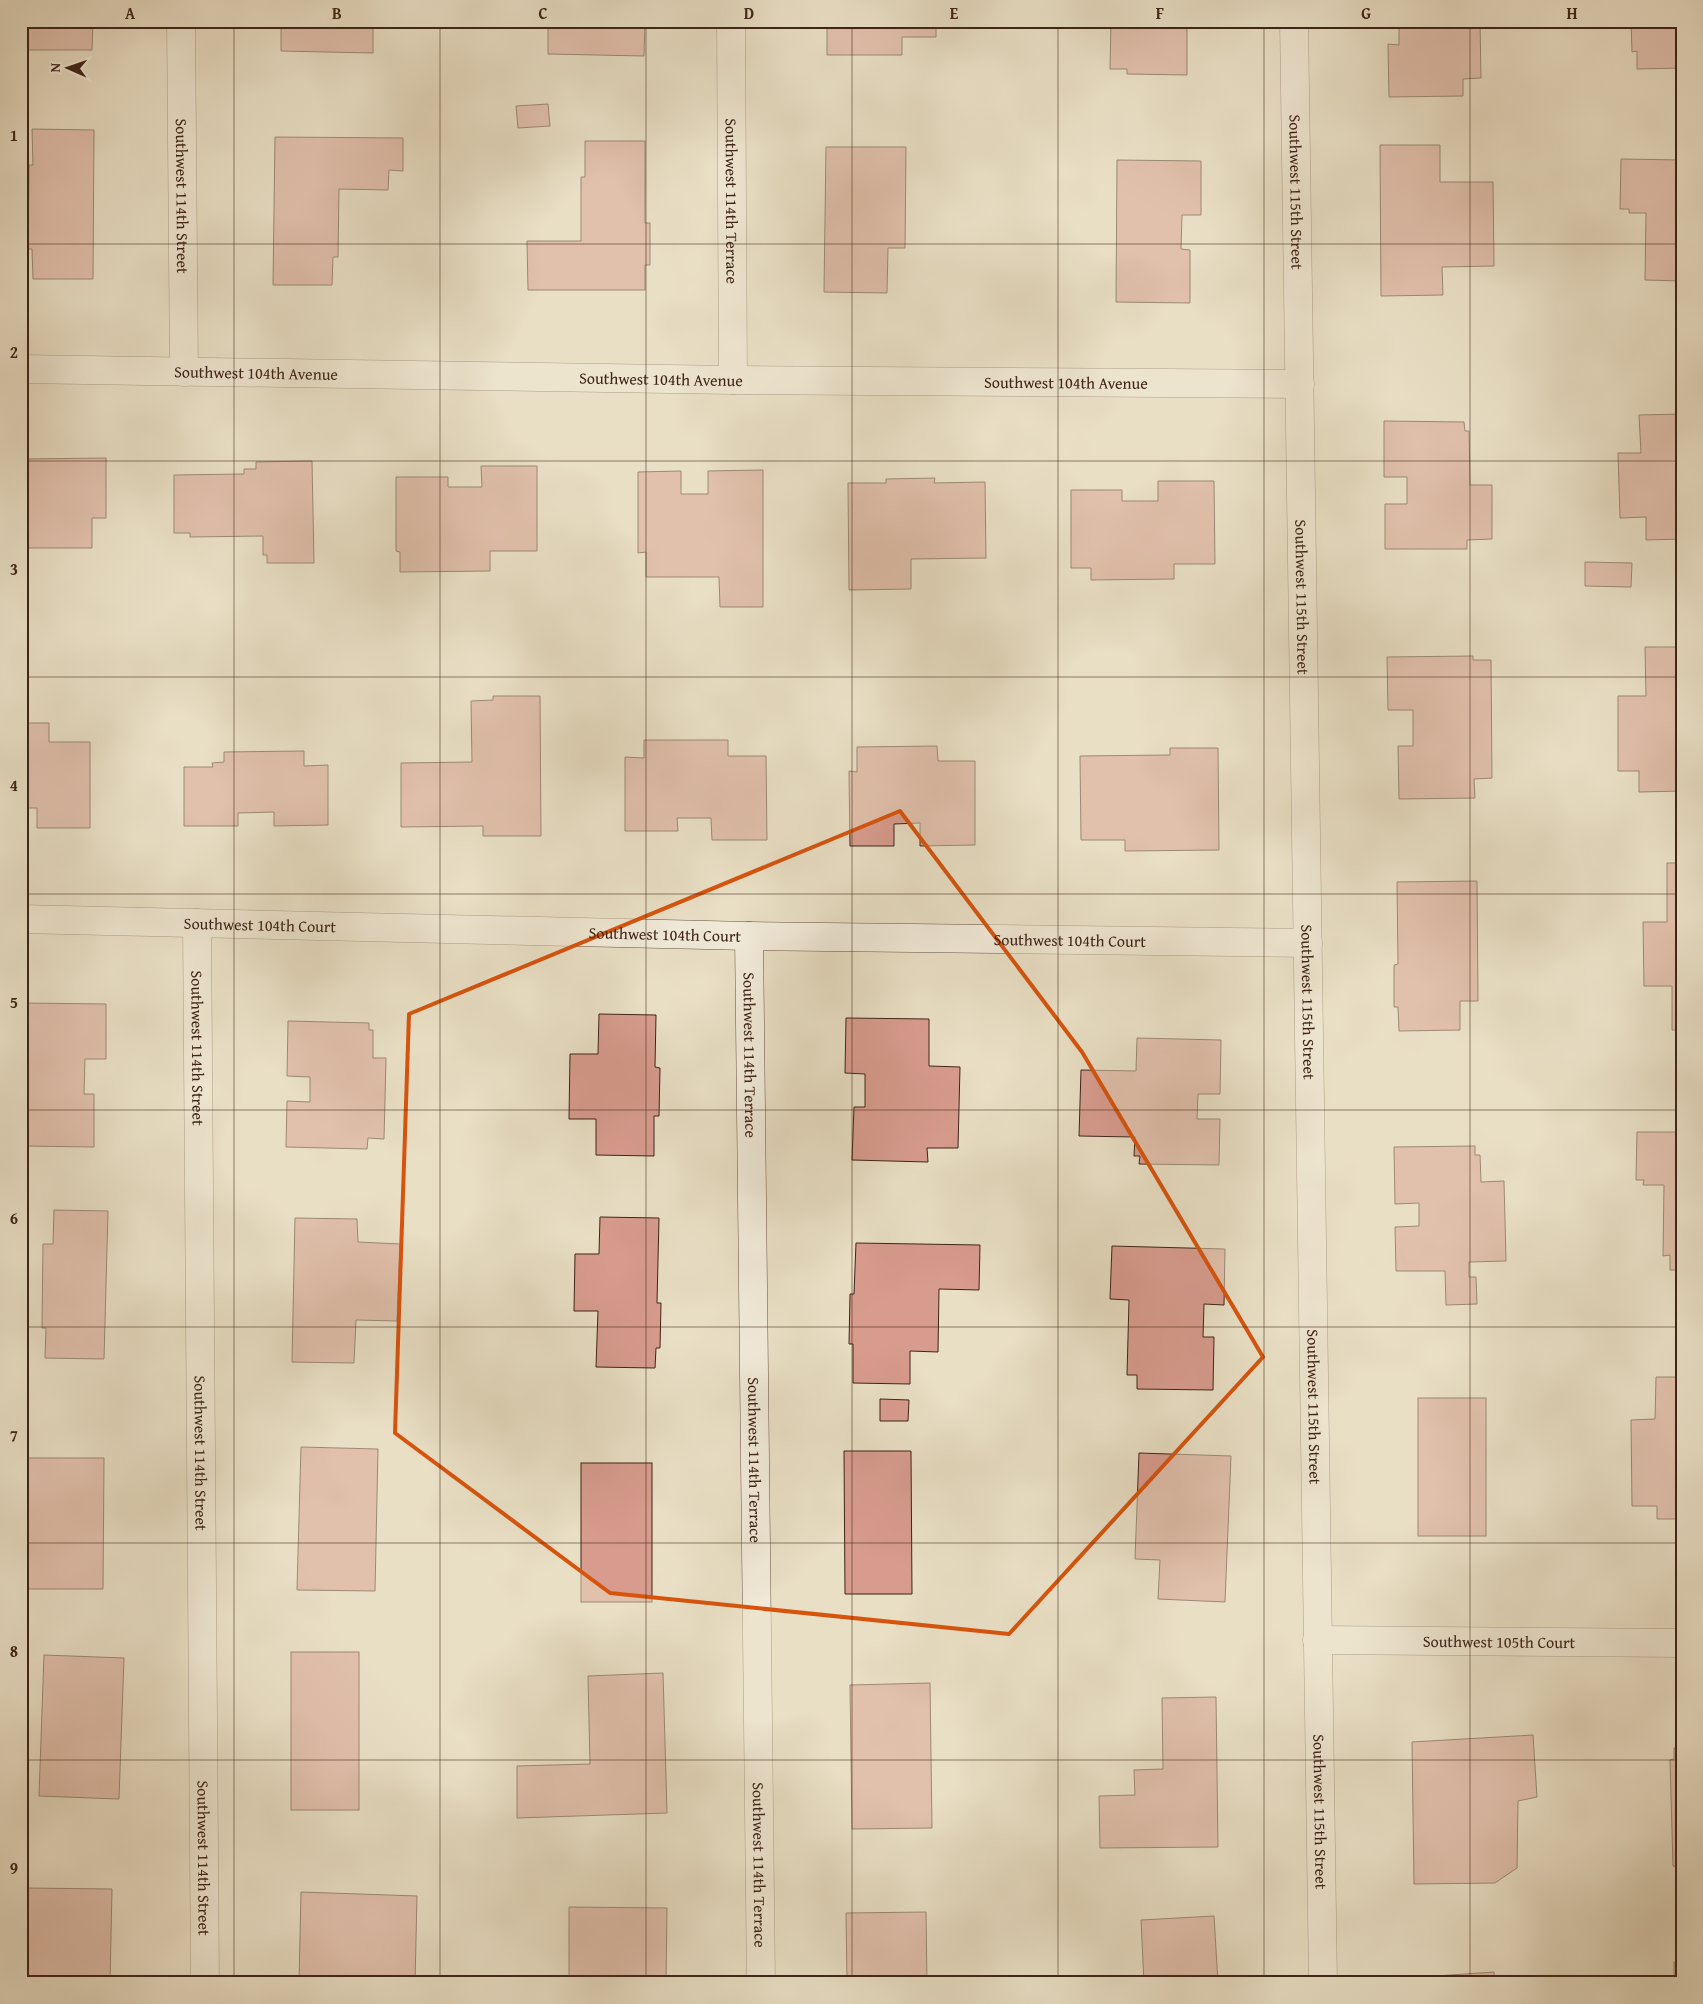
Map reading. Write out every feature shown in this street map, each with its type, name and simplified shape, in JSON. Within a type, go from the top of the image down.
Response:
[{"type":"street","name":"Southwest 114th Street","points":[[181,21],[184,372]]},
{"type":"street","name":"Southwest 114th Terrace","points":[[731,21],[733,380]]},
{"type":"street","name":"Southwest 115th Street","points":[[1294,21],[1317,1640],[1324,1983]]},
{"type":"street","name":"Southwest 104th Avenue","points":[[21,369],[733,380],[1300,384]]},
{"type":"street","name":"Southwest 104th Court","points":[[21,919],[748,936],[1308,943]]},
{"type":"street","name":"Southwest 114th Street","points":[[197,923],[205,1983]]},
{"type":"street","name":"Southwest 114th Terrace","points":[[748,936],[761,1983]]},
{"type":"street","name":"Southwest 105th Court","points":[[1317,1640],[1682,1643]]},
{"type":"highlighted area","points":[[900,811],[1082,1052],[1263,1357],[1009,1634],[610,1593],[395,1433],[409,1014]]},
{"type":"building","points":[[21,21],[93,21],[92,50],[21,50]]},
{"type":"building","points":[[281,21],[373,21],[373,53],[281,51]]},
{"type":"building","points":[[548,21],[645,21],[644,56],[548,54]]},
{"type":"building","points":[[827,21],[936,21],[936,37],[902,37],[902,55],[827,55]]},
{"type":"building","points":[[1111,21],[1187,21],[1187,75],[1127,74],[1127,69],[1110,69]]},
{"type":"building","points":[[1399,21],[1480,21],[1481,78],[1463,79],[1463,96],[1389,97],[1388,44],[1399,45]]},
{"type":"building","points":[[1631,21],[1682,21],[1682,68],[1637,69],[1637,51],[1632,52]]},
{"type":"building","points":[[548,104],[550,126],[518,128],[516,106]]},
{"type":"building","points":[[32,129],[94,130],[93,279],[33,279],[32,249],[28,249],[29,165],[33,165]]},
{"type":"building","points":[[275,137],[403,138],[403,171],[389,170],[388,190],[339,189],[338,257],[333,257],[332,285],[273,285]]},
{"type":"building","points":[[585,141],[645,141],[645,223],[650,223],[650,265],[645,265],[645,290],[528,290],[527,241],[581,241],[581,177],[585,177]]},
{"type":"building","points":[[1380,145],[1440,145],[1440,182],[1493,182],[1494,266],[1442,267],[1443,295],[1381,296]]},
{"type":"building","points":[[826,147],[906,147],[905,248],[888,248],[887,293],[824,292]]},
{"type":"building","points":[[1621,159],[1682,160],[1682,281],[1645,280],[1646,213],[1629,213],[1629,209],[1620,209]]},
{"type":"building","points":[[1117,160],[1201,161],[1201,215],[1182,215],[1181,249],[1190,250],[1190,303],[1116,302]]},
{"type":"building","points":[[1682,414],[1682,539],[1646,540],[1646,517],[1620,518],[1618,453],[1641,453],[1639,415]]},
{"type":"building","points":[[1384,421],[1464,422],[1465,431],[1469,431],[1470,485],[1492,485],[1492,539],[1467,540],[1467,549],[1385,549],[1385,504],[1407,504],[1407,477],[1384,477]]},
{"type":"building","points":[[106,458],[106,518],[92,518],[92,548],[21,548],[21,459]]},
{"type":"building","points":[[312,461],[314,563],[267,563],[267,555],[263,555],[263,536],[190,537],[190,533],[174,533],[174,475],[244,474],[244,469],[256,469],[256,462]]},
{"type":"building","points":[[481,466],[537,466],[537,551],[490,551],[490,571],[400,572],[400,552],[396,551],[396,477],[448,477],[448,487],[482,487]]},
{"type":"building","points":[[763,470],[763,607],[720,607],[719,577],[646,577],[646,552],[638,553],[638,472],[681,471],[681,494],[708,494],[708,471]]},
{"type":"building","points":[[935,478],[934,483],[985,482],[986,558],[911,559],[911,589],[849,590],[848,483],[886,483],[886,479]]},
{"type":"building","points":[[1158,481],[1214,481],[1215,564],[1174,564],[1174,579],[1091,580],[1091,568],[1071,568],[1071,490],[1122,490],[1122,501],[1158,501]]},
{"type":"building","points":[[1585,562],[1632,563],[1631,587],[1585,586]]},
{"type":"building","points":[[1645,647],[1682,647],[1682,791],[1639,792],[1639,771],[1618,771],[1618,696],[1646,696]]},
{"type":"building","points":[[1473,656],[1473,660],[1491,660],[1492,778],[1474,779],[1475,798],[1399,799],[1398,746],[1413,746],[1413,710],[1388,710],[1387,657]]},
{"type":"building","points":[[493,696],[540,696],[541,836],[483,836],[483,826],[401,827],[401,763],[472,762],[471,701],[493,700]]},
{"type":"building","points":[[21,723],[49,723],[49,742],[90,742],[90,828],[37,828],[37,808],[21,808]]},
{"type":"building","points":[[644,740],[728,740],[728,756],[766,756],[767,840],[712,840],[711,818],[677,818],[678,831],[625,831],[625,757],[644,758]]},
{"type":"building","points":[[937,746],[938,761],[975,761],[975,845],[920,846],[920,823],[894,824],[894,846],[850,846],[849,771],[857,772],[857,747]]},
{"type":"building","points":[[1170,748],[1218,748],[1219,850],[1125,851],[1125,840],[1081,840],[1080,756],[1170,755]]},
{"type":"building","points":[[304,751],[304,766],[328,765],[328,825],[274,826],[274,812],[238,813],[238,826],[184,826],[184,767],[213,767],[212,763],[224,762],[224,752]]},
{"type":"building","points":[[1667,863],[1682,863],[1682,1030],[1672,1030],[1672,986],[1644,986],[1643,922],[1667,922]]},
{"type":"building","points":[[1477,881],[1478,1001],[1460,1001],[1460,1030],[1399,1031],[1398,1007],[1394,1007],[1394,965],[1398,964],[1397,882]]},
{"type":"building","points":[[21,1003],[106,1004],[106,1059],[85,1059],[84,1094],[94,1094],[94,1147],[21,1146]]},
{"type":"building","points":[[599,1014],[656,1015],[655,1067],[660,1068],[659,1116],[654,1116],[654,1156],[596,1155],[596,1119],[569,1119],[570,1054],[598,1054]]},
{"type":"building","points":[[846,1018],[929,1019],[929,1066],[960,1067],[958,1148],[927,1148],[928,1162],[852,1160],[854,1107],[865,1107],[865,1074],[845,1073]]},
{"type":"building","points":[[288,1021],[369,1023],[369,1030],[373,1030],[373,1058],[386,1058],[384,1139],[368,1138],[367,1149],[286,1147],[287,1101],[310,1102],[310,1077],[287,1076]]},
{"type":"building","points":[[1137,1038],[1221,1040],[1220,1094],[1198,1094],[1197,1119],[1220,1119],[1219,1165],[1139,1164],[1140,1156],[1134,1156],[1135,1137],[1079,1136],[1081,1070],[1136,1071]]},
{"type":"building","points":[[1637,1132],[1682,1132],[1682,1270],[1670,1270],[1670,1255],[1663,1256],[1664,1185],[1643,1185],[1644,1180],[1636,1180]]},
{"type":"building","points":[[1475,1146],[1475,1155],[1480,1155],[1481,1182],[1504,1181],[1506,1261],[1469,1262],[1469,1277],[1476,1277],[1477,1304],[1446,1305],[1445,1271],[1396,1271],[1395,1227],[1419,1226],[1419,1203],[1395,1204],[1394,1147]]},
{"type":"building","points":[[54,1210],[108,1211],[104,1359],[45,1358],[46,1328],[42,1328],[43,1244],[53,1244]]},
{"type":"building","points":[[600,1217],[659,1218],[657,1303],[661,1303],[660,1348],[656,1348],[655,1368],[596,1367],[598,1311],[574,1311],[575,1254],[599,1254]]},
{"type":"building","points":[[295,1218],[357,1219],[358,1242],[400,1244],[397,1321],[356,1320],[354,1363],[292,1362]]},
{"type":"building","points":[[856,1243],[980,1245],[979,1290],[939,1289],[938,1352],[910,1351],[910,1384],[853,1383],[853,1344],[849,1344],[850,1294],[854,1294]]},
{"type":"building","points":[[1112,1246],[1225,1249],[1224,1305],[1204,1304],[1203,1337],[1214,1337],[1213,1390],[1137,1389],[1137,1375],[1127,1375],[1129,1300],[1110,1299]]},
{"type":"building","points":[[1656,1377],[1682,1377],[1682,1519],[1657,1519],[1657,1506],[1632,1506],[1631,1420],[1655,1419]]},
{"type":"building","points":[[1418,1398],[1486,1398],[1486,1536],[1418,1536]]},
{"type":"building","points":[[880,1399],[909,1400],[908,1421],[880,1421]]},
{"type":"building","points":[[301,1447],[378,1449],[375,1591],[297,1590]]},
{"type":"building","points":[[844,1451],[911,1451],[912,1594],[845,1594]]},
{"type":"building","points":[[1139,1453],[1231,1456],[1225,1602],[1158,1599],[1160,1560],[1135,1559]]},
{"type":"building","points":[[21,1458],[104,1458],[103,1589],[21,1589]]},
{"type":"building","points":[[581,1463],[652,1463],[652,1602],[581,1602]]},
{"type":"building","points":[[291,1652],[359,1652],[359,1810],[291,1810]]},
{"type":"building","points":[[44,1655],[124,1658],[119,1799],[39,1796]]},
{"type":"building","points":[[663,1673],[667,1813],[517,1818],[517,1766],[590,1764],[588,1676]]},
{"type":"building","points":[[930,1683],[932,1828],[852,1829],[850,1685]]},
{"type":"building","points":[[1216,1697],[1218,1847],[1100,1848],[1099,1796],[1135,1795],[1134,1770],[1163,1769],[1162,1698]]},
{"type":"building","points":[[1533,1735],[1537,1797],[1518,1801],[1517,1868],[1495,1883],[1414,1884],[1412,1742]]},
{"type":"building","points":[[1674,1748],[1682,1748],[1682,1874],[1677,1874],[1676,1867],[1673,1866],[1670,1760],[1674,1759]]},
{"type":"building","points":[[24,1888],[112,1889],[110,1983],[22,1983]]},
{"type":"building","points":[[301,1892],[417,1896],[415,1983],[299,1983]]},
{"type":"building","points":[[569,1907],[667,1908],[666,1983],[569,1983]]},
{"type":"building","points":[[926,1912],[927,1983],[847,1983],[846,1913]]},
{"type":"building","points":[[1214,1916],[1218,1983],[1144,1983],[1141,1920]]},
{"type":"building","points":[[1674,1962],[1682,1962],[1682,1983],[1674,1983]]},
{"type":"building","points":[[1494,1972],[1495,1983],[1407,1983],[1407,1978]]}]
